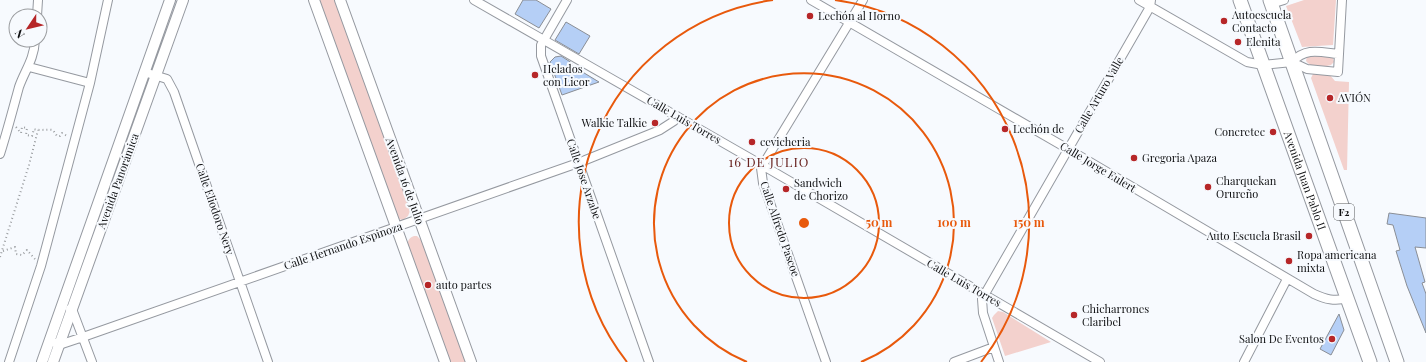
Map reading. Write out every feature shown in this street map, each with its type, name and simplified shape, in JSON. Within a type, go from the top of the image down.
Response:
[{"type":"highway","name":"Avenida Juan Pablo II","points":[[1240,0],[1370,362]]},
{"type":"highway","name":"F2","points":[[1270,2],[1397,362]]},
{"type":"street","points":[[9,362],[40,266],[75,141],[90,83],[108,0]]},
{"type":"street","name":"Avenida Panorámica","points":[[53,362],[54,343],[62,306],[170,0]]},
{"type":"street","name":"Avenida Panorámica","points":[[42,362],[72,310],[183,0]]},
{"type":"street","points":[[314,0],[445,362]]},
{"type":"street","name":"Avenida 16 de Julio","points":[[340,0],[471,362]]},
{"type":"street","name":"Calle Luis Torres","points":[[474,0],[762,165],[1100,362]]},
{"type":"street","name":"Calle Jose Arzabe","points":[[567,0],[544,40],[540,50],[541,56],[649,362]]},
{"type":"street","name":"Calle Jorge Eulert","points":[[811,0],[1068,149],[1287,279],[1324,298],[1340,300],[1347,298]]},
{"type":"street","points":[[762,165],[863,0]]},
{"type":"street","points":[[1139,0],[1151,3],[1239,59],[1247,62],[1263,65],[1292,62],[1308,70],[1338,72],[1342,0]]},
{"type":"street","points":[[1270,2],[1284,0]]},
{"type":"street","name":"Calle Arturo Valle","points":[[999,362],[983,313],[982,304],[984,295],[1151,3]]},
{"type":"street","points":[[0,154],[20,86],[33,57],[34,48]]},
{"type":"street","points":[[1292,62],[1301,53],[1309,51],[1338,54]]},
{"type":"street","points":[[29,67],[90,83]]},
{"type":"street","name":"Calle Eliodoro Nery","points":[[144,72],[167,79],[174,92],[268,362]]},
{"type":"street","name":"Calle Hernando Espinoza","points":[[54,343],[83,337],[578,163],[660,130],[674,121],[677,116]]},
{"type":"street","name":"Calle Alfredo Pascoe","points":[[762,165],[761,173],[763,183],[826,362]]},
{"type":"street","points":[[1244,362],[1287,279]]},
{"type":"street","points":[[62,306],[72,310],[92,362]]},
{"type":"street","points":[[954,362],[994,347]]},
{"type":"path","points":[[10,124],[18,128],[21,133],[22,127],[27,128],[26,135],[32,136],[34,129],[44,131],[48,129],[53,130],[57,136],[60,136],[62,133],[75,141]]},
{"type":"path","points":[[38,130],[29,165],[2,251],[14,247],[16,254],[22,255],[27,250],[40,266]]},
{"type":"path","points":[[0,244],[4,246]]},
{"type":"path","points":[[0,257],[4,246]]},
{"type":"shaded area","points":[[318,0],[336,0],[410,211],[408,216],[403,220],[398,219]]},
{"type":"shaded area","points":[[1304,0],[1336,0],[1333,45],[1302,47],[1286,6]]},
{"type":"shaded area","points":[[1329,55],[1333,58],[1334,62],[1331,65],[1321,67],[1314,66],[1308,64],[1306,61],[1307,56]]},
{"type":"shaded area","points":[[1313,74],[1329,74],[1335,81],[1349,82],[1347,170],[1344,170],[1311,78]]},
{"type":"shaded area","points":[[414,236],[417,236],[423,242],[466,362],[449,362],[407,246],[409,240]]},
{"type":"shaded area","points":[[998,311],[1003,312],[1051,342],[1005,356],[992,318]]},
{"type":"building","points":[[523,0],[536,0],[551,9],[539,28],[515,14]]},
{"type":"building","points":[[566,22],[590,36],[579,54],[555,40]]},
{"type":"building","points":[[561,56],[572,63],[571,65],[599,82],[562,95],[550,62],[555,57]]},
{"type":"building","points":[[1389,213],[1426,218],[1426,248],[1415,247],[1425,282],[1422,283],[1426,294],[1426,333],[1407,286],[1396,251],[1400,250],[1393,225],[1387,224]]},
{"type":"building","name":"Salon De Eventos","points":[[1339,314],[1344,330],[1331,355],[1320,349]]},
{"type":"place","name":"Lechón al Horno","points":[[810,16]]},
{"type":"place","name":"Autoescuela Contacto","points":[[1224,21]]},
{"type":"place","name":"Elenita","points":[[1238,42]]},
{"type":"place","name":"Helados con Licor","points":[[535,75]]},
{"type":"place","name":"AVIÓN","points":[[1330,98]]},
{"type":"place","name":"Walkie Talkie","points":[[655,123]]},
{"type":"place","name":"Lechón de","points":[[1005,129]]},
{"type":"place","name":"Concretec","points":[[1273,132]]},
{"type":"place","name":"cevicheria","points":[[752,142]]},
{"type":"place","name":"Gregoria Apaza","points":[[1134,158]]},
{"type":"place","name":"Charquekan Orureño","points":[[1208,187]]},
{"type":"place","name":"Sandwich de Chorizo","points":[[786,189]]},
{"type":"place","name":"Auto Escuela Brasil","points":[[1309,236]]},
{"type":"place","name":"Ropa americana mixta","points":[[1289,261]]},
{"type":"place","name":"auto partes","points":[[428,285]]},
{"type":"place","name":"Chicharrones Claribel","points":[[1074,315]]},
{"type":"place","name":"Salon De Eventos","points":[[1332,339]]},
{"type":"district","name":"16 DE JULIO","points":[[769,162]]}]
